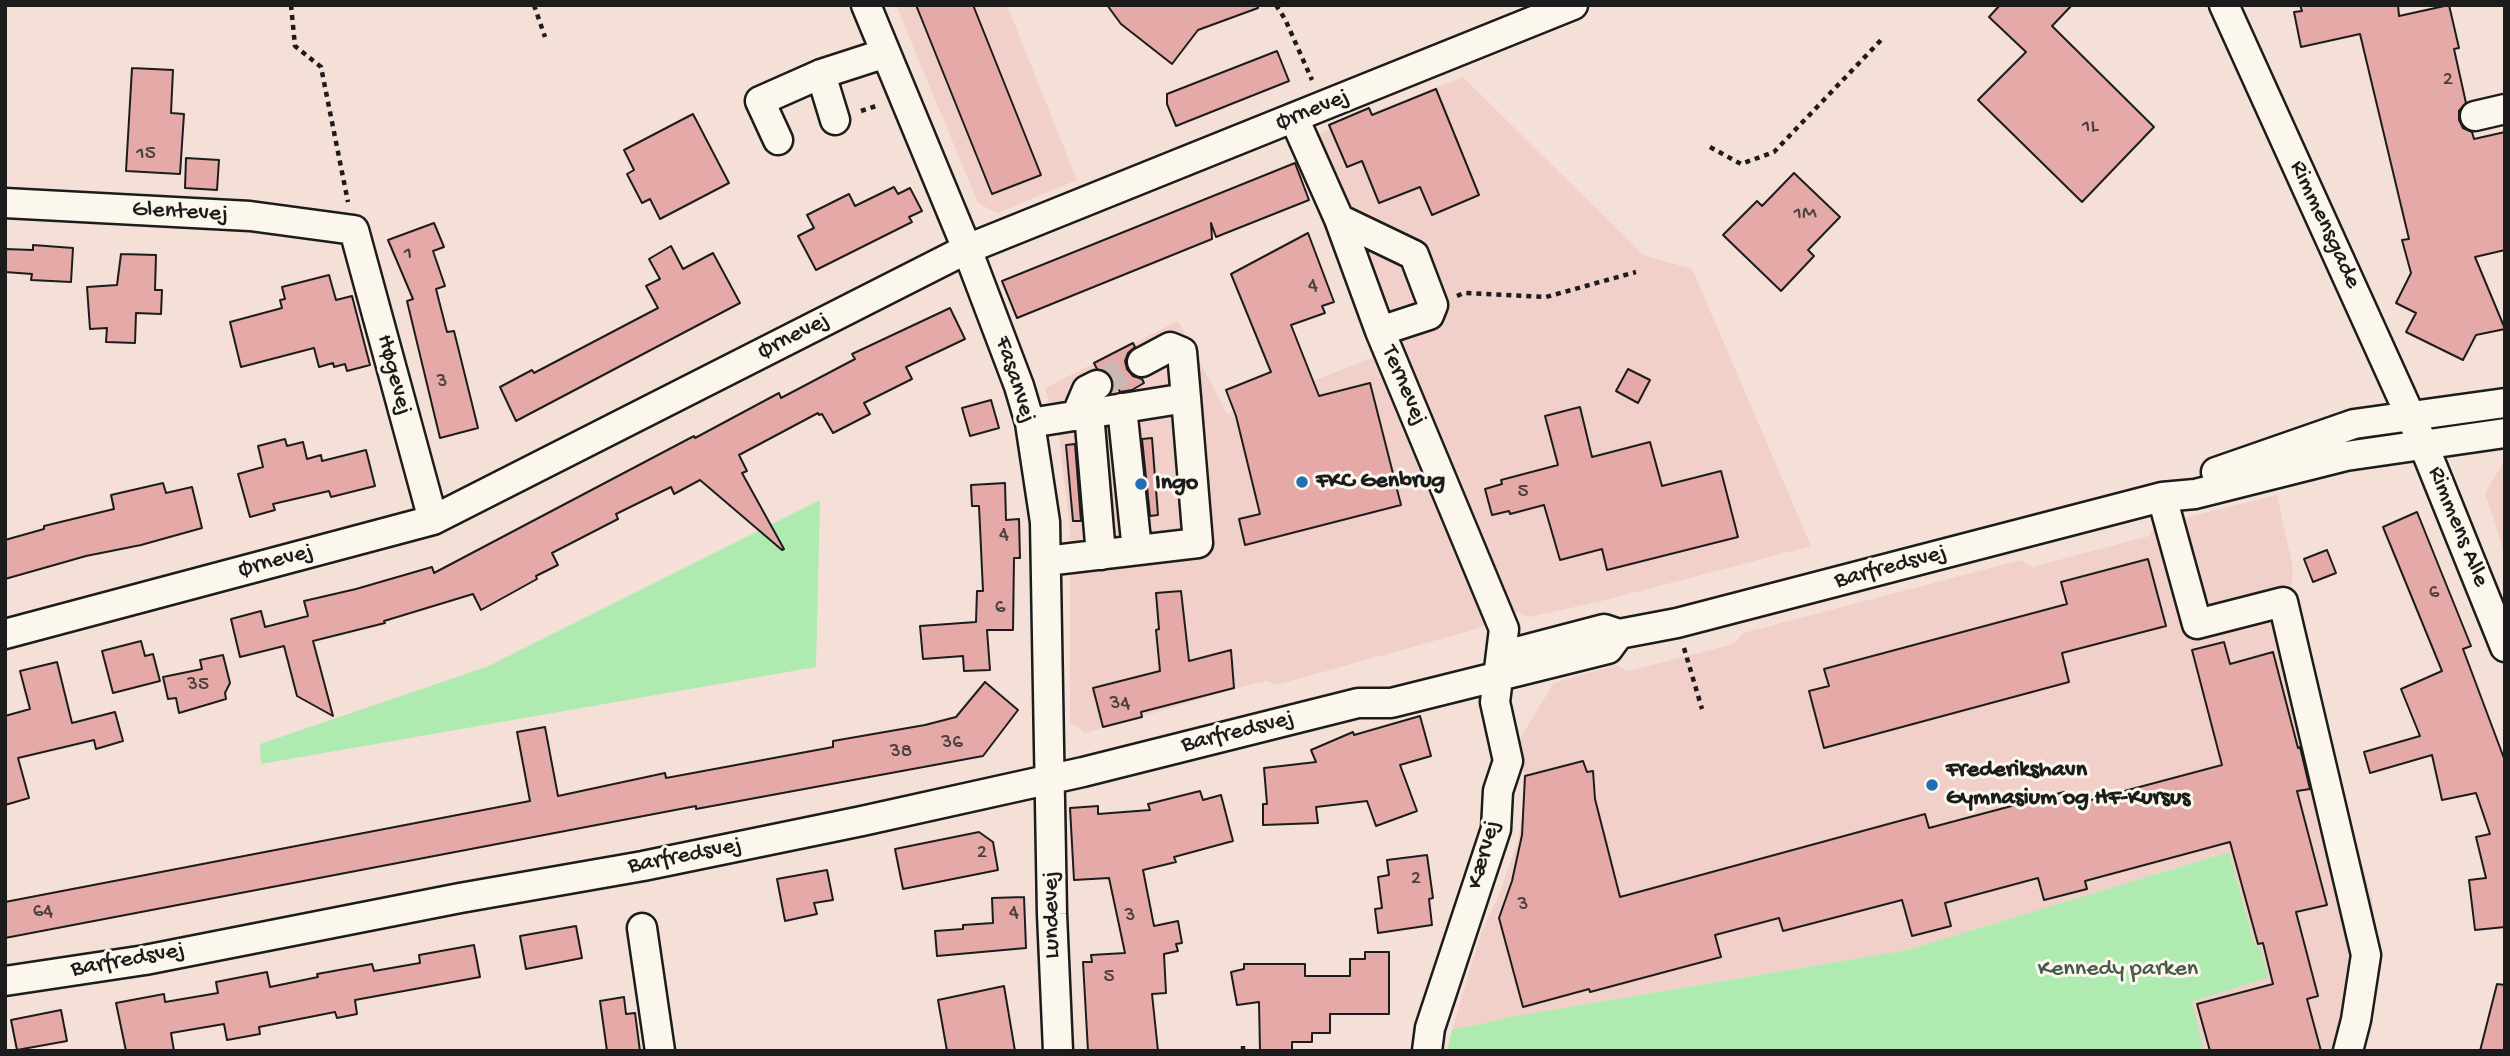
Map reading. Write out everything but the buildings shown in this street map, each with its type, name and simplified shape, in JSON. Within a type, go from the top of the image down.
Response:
[{"type":"street","name":"Fasanvej","points":[[866,5],[967,249],[1019,386],[1030,423],[1045,522],[1049,780]]},
{"type":"street","name":"Ørnevej","points":[[5,634],[433,520],[967,249],[1573,5]]},
{"type":"street","name":"Rimmensgade","points":[[2224,5],[2424,446]]},
{"type":"street","points":[[778,140],[760,101],[821,74],[886,53]]},
{"type":"street","points":[[821,74],[835,120]]},
{"type":"street","points":[[2475,116],[2505,109]]},
{"type":"street","name":"Ternevej","points":[[1294,118],[1339,219],[1380,331],[1504,629],[1499,666]]},
{"type":"street","name":"Glentevej","points":[[5,204],[250,216],[354,230]]},
{"type":"street","points":[[1339,219],[1414,255],[1433,305],[1429,315],[1380,331]]},
{"type":"street","name":"Høgevej","points":[[354,230],[433,520]]},
{"type":"street","points":[[1046,561],[1198,543],[1182,352],[1170,347],[1142,362]]},
{"type":"street","points":[[1097,385],[1087,390],[1082,414],[1101,555]]},
{"type":"street","points":[[1030,423],[1186,398]]},
{"type":"street","name":"Barfredsvej","points":[[2162,497],[2189,481],[2354,424],[2505,403]]},
{"type":"street","points":[[1122,408],[1137,550]]},
{"type":"street","name":"Barfredsvej","points":[[5,981],[145,960],[460,898],[643,866],[1049,780],[1358,703],[1385,685],[1499,666],[1604,629],[1619,634],[1677,623],[2162,497],[2195,494],[2346,456],[2505,433]]},
{"type":"street","name":"Rimmens Alle","points":[[2424,446],[2505,647]]},
{"type":"street","points":[[2162,497],[2197,624],[2283,602],[2366,955],[2356,1020],[2348,1051]]},
{"type":"street","name":"Kærvej","points":[[1427,1051],[1430,1028],[1496,829],[1498,791],[1508,761],[1495,702],[1499,666]]},
{"type":"street","name":"Lundevej","points":[[1049,780],[1058,1051]]},
{"type":"street","points":[[642,928],[660,1051]]},
{"type":"path","points":[[291,5],[295,46],[321,67],[354,230]]},
{"type":"path","points":[[534,5],[545,37]]},
{"type":"path","points":[[1276,5],[1285,19],[1324,107]]},
{"type":"path","points":[[1710,147],[1741,164],[1774,152],[1883,38]]},
{"type":"path","points":[[1433,305],[1464,293],[1546,297],[1636,272]]},
{"type":"path","points":[[1677,623],[1702,709]]},
{"type":"shaded area","points":[[896,5],[1007,5],[1077,180],[997,213],[978,203]]},
{"type":"shaded area","points":[[1463,77],[1643,255],[1692,269],[1811,546],[1606,600],[1529,617],[1518,612],[1473,630],[1276,685],[1267,681],[1252,684],[1085,733],[1070,722],[1070,528],[1059,438],[1045,388],[1178,321],[1227,414],[1375,357],[1291,145]]},
{"type":"shaded area","points":[[2505,460],[2505,555],[2485,493]]},
{"type":"shaded area","name":"Frederikshavn Gymnasium og HF-Kursus","points":[[2277,495],[2293,568],[2289,605],[2372,899],[2381,967],[2359,1051],[2204,1051],[2192,1001],[2259,946],[2255,948],[2229,852],[1907,950],[1516,1016],[1452,1030],[1481,933],[1498,897],[1518,841],[1525,798],[1519,740],[1554,683],[1616,665],[1628,671],[1734,644],[1743,633],[2021,560],[2032,567],[2149,536],[2156,525]]},
{"type":"green space","points":[[820,500],[816,667],[261,764],[260,744],[489,666]]},
{"type":"green space","name":"Kennedy parken","points":[[2229,852],[2255,947],[2260,946],[2268,978],[2192,1001],[2204,1051],[1447,1051],[1452,1030],[1516,1016],[1907,950]]},
{"type":"tunnel","points":[[1097,385],[1142,362]]},
{"type":"place","name":"FKC Genbrug","points":[[1302,482]]},
{"type":"place","name":"Ingo","points":[[1141,484]]},
{"type":"place","name":"Frederikshavn Gymnasium og HF-Kursus","points":[[1932,785]]}]
